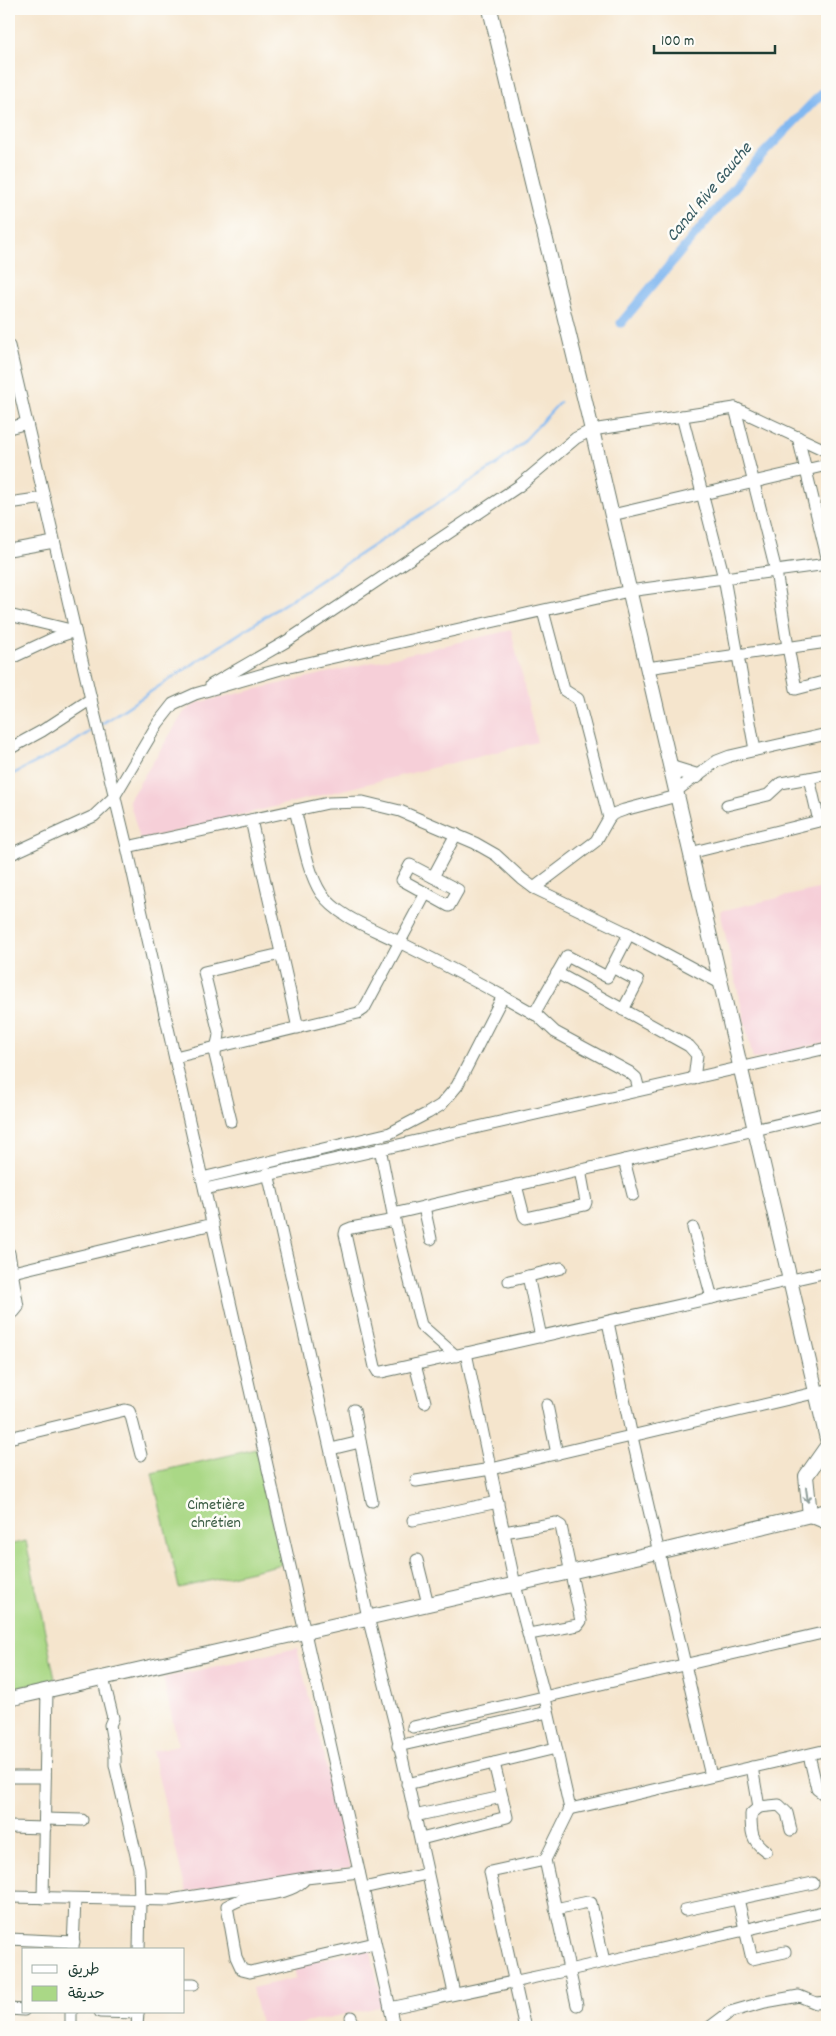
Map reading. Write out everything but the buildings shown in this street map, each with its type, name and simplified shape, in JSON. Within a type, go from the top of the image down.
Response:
[{"type":"main road","points":[[490,9],[630,591],[789,1280],[821,1391],[827,1439]]},
{"type":"main road","points":[[670,768],[697,776]]},
{"type":"main road","points":[[810,1515],[806,1476],[827,1446]]},
{"type":"main road","points":[[9,1699],[515,1585],[827,1511]]},
{"type":"main road","points":[[810,1515],[827,1522]]},
{"type":"street","points":[[9,346],[13,382],[27,423],[90,699],[127,847],[394,2027]]},
{"type":"street","points":[[736,408],[776,571],[796,688],[827,682]]},
{"type":"street","points":[[9,855],[94,816],[114,797],[158,723],[173,704],[194,694],[295,635],[519,486],[576,438],[592,430],[736,408],[827,451]]},
{"type":"street","points":[[682,416],[724,578],[755,750]]},
{"type":"street","points":[[9,428],[27,423]]},
{"type":"street","points":[[798,437],[827,557]]},
{"type":"street","points":[[612,515],[827,465]]},
{"type":"street","points":[[9,503],[44,498]]},
{"type":"street","points":[[9,550],[54,542]]},
{"type":"street","points":[[194,694],[281,669],[630,591],[827,564]]},
{"type":"street","points":[[543,611],[562,685],[568,694],[578,699],[609,818]]},
{"type":"street","points":[[12,619],[75,631]]},
{"type":"street","points":[[9,660],[54,638],[75,631]]},
{"type":"street","points":[[647,668],[736,653],[827,642]]},
{"type":"street","points":[[9,749],[42,731],[90,699]]},
{"type":"street","points":[[534,888],[596,841],[609,818],[618,812],[676,794],[697,776],[724,758],[827,734]]},
{"type":"street","points":[[727,805],[768,794],[781,783],[827,774]]},
{"type":"street","points":[[690,853],[823,820],[809,778]]},
{"type":"street","points":[[127,847],[328,803],[363,802],[400,811],[456,834],[496,856],[534,888],[629,934],[720,983]]},
{"type":"street","points":[[296,810],[313,876],[321,892],[345,916],[400,942],[534,1014],[555,1032],[629,1072],[636,1078],[639,1090]]},
{"type":"street","points":[[250,820],[298,1028]]},
{"type":"street","points":[[433,877],[456,834]]},
{"type":"street","points":[[410,865],[433,877],[458,890],[449,906],[402,880],[410,865]]},
{"type":"street","points":[[175,1057],[215,1046],[352,1016],[364,1009],[426,894]]},
{"type":"street","points":[[534,1014],[567,956],[607,977],[629,934]]},
{"type":"street","points":[[231,1121],[215,1055],[215,1046],[219,1033],[204,972],[281,954]]},
{"type":"street","points":[[612,967],[638,981],[623,1010]]},
{"type":"street","points":[[557,973],[694,1050],[697,1055],[694,1078]]},
{"type":"street","points":[[203,1183],[390,1133],[428,1113],[450,1097],[503,996]]},
{"type":"street","points":[[203,1183],[268,1173],[827,1048]]},
{"type":"street","points":[[827,1113],[424,1207],[351,1228],[346,1230],[344,1234],[375,1367],[378,1372],[827,1272]]},
{"type":"street","points":[[380,1148],[394,1217],[421,1325],[461,1355],[491,1469],[515,1585],[545,1698],[570,1808],[545,1860],[577,2005]]},
{"type":"street","points":[[624,1160],[633,1196]]},
{"type":"street","points":[[516,1185],[526,1218],[584,1205],[586,1202],[580,1170]]},
{"type":"street","points":[[268,1173],[368,1618],[421,1839],[454,1993]]},
{"type":"street","points":[[424,1207],[431,1239]]},
{"type":"street","points":[[13,1272],[213,1224]]},
{"type":"street","points":[[693,1228],[712,1298]]},
{"type":"street","points":[[9,1253],[18,1307],[14,1312],[9,1313]]},
{"type":"street","points":[[509,1281],[561,1268]]},
{"type":"street","points":[[528,1276],[541,1337]]},
{"type":"street","points":[[608,1322],[658,1552],[711,1776]]},
{"type":"street","points":[[415,1365],[425,1402]]},
{"type":"street","points":[[416,1480],[491,1469],[821,1391]]},
{"type":"street","points":[[547,1405],[557,1454]]},
{"type":"street","points":[[9,1438],[125,1410],[131,1416],[140,1455]]},
{"type":"street","points":[[354,1410],[372,1501]]},
{"type":"street","points":[[331,1449],[360,1442]]},
{"type":"street","points":[[413,1520],[498,1502]]},
{"type":"street","points":[[504,1532],[556,1523],[561,1526],[581,1621],[578,1625],[529,1634]]},
{"type":"street","points":[[417,1560],[428,1604]]},
{"type":"street","points":[[413,1727],[827,1632]]},
{"type":"street","points":[[103,1678],[113,1718],[110,1725],[115,1765],[138,1868],[140,1900],[139,1948]]},
{"type":"street","points":[[42,1898],[47,1690]]},
{"type":"street","points":[[398,1746],[548,1712]]},
{"type":"street","points":[[407,1784],[556,1748]]},
{"type":"street","points":[[570,1808],[827,1750]]},
{"type":"street","points":[[809,1755],[817,1788],[825,1795],[827,1800]]},
{"type":"street","points":[[421,1839],[507,1817],[494,1763]]},
{"type":"street","points":[[752,1767],[759,1807]]},
{"type":"street","points":[[9,1777],[45,1777]]},
{"type":"street","points":[[414,1816],[502,1797]]},
{"type":"street","points":[[766,1851],[757,1845],[751,1830],[751,1814],[759,1807],[779,1805],[787,1814],[791,1830]]},
{"type":"street","points":[[9,1827],[82,1820]]},
{"type":"street","points":[[524,2024],[490,1872],[545,1860]]},
{"type":"street","points":[[9,1898],[170,1900],[306,1878],[359,1872]]},
{"type":"street","points":[[363,1888],[427,1874]]},
{"type":"street","points":[[306,1878],[298,1885],[285,1891],[243,1898],[226,1906],[236,1957],[242,1970],[250,1972],[375,1943]]},
{"type":"street","points":[[685,1910],[813,1883]]},
{"type":"street","points":[[9,1939],[73,1946],[75,1899]]},
{"type":"street","points":[[738,1899],[752,1959],[785,1952]]},
{"type":"street","points":[[556,1909],[591,1903],[604,1961]]},
{"type":"street","points":[[390,2008],[569,1970],[827,1911]]},
{"type":"street","points":[[710,2027],[730,2012],[765,2002],[799,1996],[816,2003],[827,2002]]},
{"type":"street","points":[[9,2009],[22,2010]]},
{"type":"street","points":[[71,2027],[72,2014]]},
{"type":"street","points":[[138,2014],[138,2027]]},
{"type":"shaded area","points":[[511,630],[537,742],[140,840],[129,800],[184,712],[197,703]]},
{"type":"shaded area","points":[[827,887],[827,1042],[753,1059],[720,911]]},
{"type":"shaded area","points":[[297,1648],[351,1867],[186,1892],[152,1751],[178,1745],[163,1678]]},
{"type":"shaded area","points":[[370,1948],[383,2006],[287,2027],[261,2027],[252,1988],[296,1978],[294,1966]]},
{"type":"green space","name":"Cimetière chrétien","points":[[256,1449],[282,1564],[179,1588],[152,1473]]},
{"type":"green space","points":[[26,1541],[55,1679],[9,1690],[9,1545]]},
{"type":"waterway","name":"Canal Rive Gauche","points":[[621,323],[761,156],[827,88]]},
{"type":"waterway","points":[[100,725],[496,465],[522,443],[560,402]]},
{"type":"waterway","points":[[9,776],[67,747],[95,728]]}]
